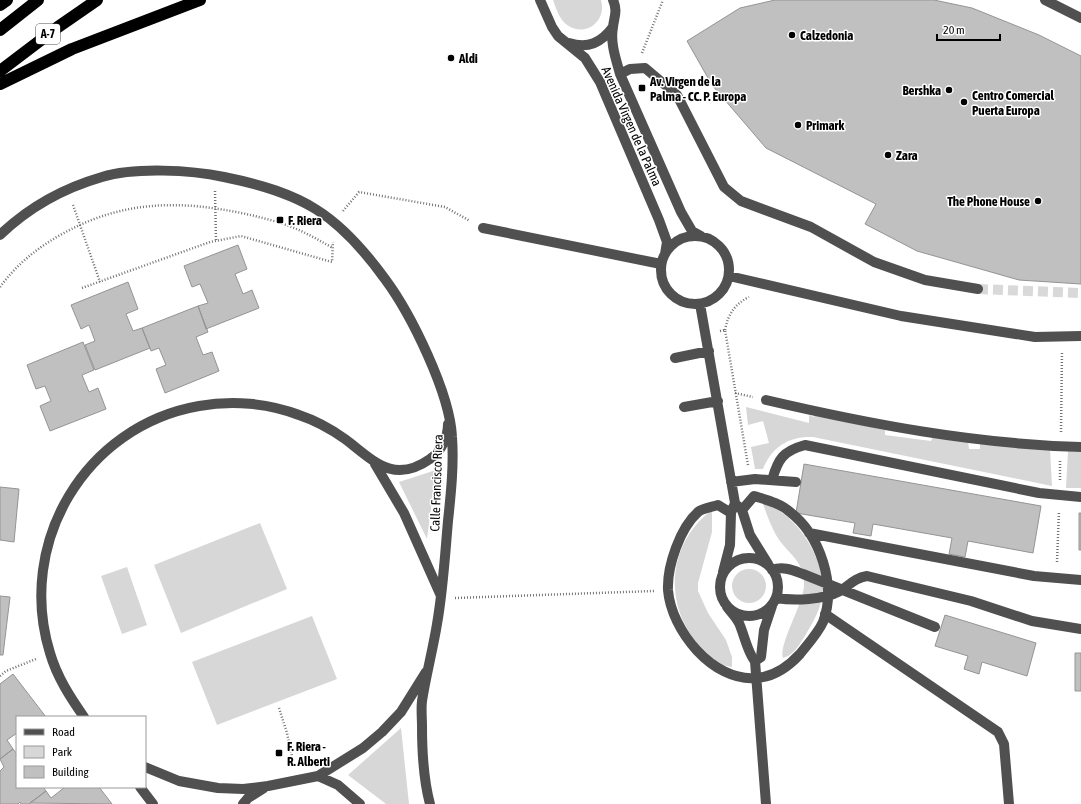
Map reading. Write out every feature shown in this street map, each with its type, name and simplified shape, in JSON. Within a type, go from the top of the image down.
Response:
[{"type":"highway","points":[[0,5],[7,0]]},
{"type":"highway","name":"A-7","points":[[0,30],[38,0]]},
{"type":"highway","name":"A-7","points":[[0,71],[58,27],[97,0]]},
{"type":"highway","points":[[0,84],[72,49],[200,0]]},
{"type":"street","name":"Avenida Virgen de la Palma","points":[[540,0],[552,28],[558,36],[585,58],[600,82],[659,220],[667,242],[665,254]]},
{"type":"street","points":[[1045,0],[1081,18]]},
{"type":"street","name":"Avenida Virgen de la Palma","points":[[617,2],[616,17],[613,27],[614,51],[620,74],[681,212],[692,230],[701,236]]},
{"type":"street","points":[[567,42],[588,46],[598,42],[606,36],[613,27]]},
{"type":"street","points":[[620,74],[636,68],[644,68],[677,95],[724,187],[741,201],[811,227],[874,262],[925,280],[978,288]]},
{"type":"street","name":"Calle Francisco Riera","points":[[0,235],[30,210],[67,190],[103,176],[142,172],[189,171],[256,183],[302,200],[334,221],[365,252],[394,290],[416,331],[440,386],[448,414],[452,436],[452,464],[442,599],[422,710],[422,763],[430,804]]},
{"type":"street","points":[[483,228],[661,264]]},
{"type":"street","points":[[691,236],[701,236],[711,240],[720,247],[726,256],[729,266],[729,276],[725,287],[719,295],[710,301],[700,304],[689,304],[670,294],[663,283],[661,264],[671,245],[680,239],[691,236]]},
{"type":"street","points":[[729,276],[901,316],[1035,337],[1081,336]]},
{"type":"street","points":[[700,304],[731,482],[750,535],[771,568],[778,583],[775,599],[764,630],[761,657],[755,661]]},
{"type":"street","points":[[675,358],[709,352]]},
{"type":"street","points":[[766,400],[833,416],[927,433],[1081,447]]},
{"type":"street","points":[[684,407],[718,401]]},
{"type":"street","points":[[83,716],[62,683],[50,654],[42,617],[41,579],[45,554],[52,530],[62,507],[79,480],[109,448],[129,433],[151,421],[181,410],[224,403],[250,404],[275,408],[293,413],[322,425],[343,438],[375,464],[404,513],[442,599]]},
{"type":"street","points":[[375,464],[390,469],[406,470],[420,466],[433,457],[443,444],[448,429],[448,414]]},
{"type":"street","points":[[772,480],[777,464],[784,454],[794,448],[805,445],[1039,493],[1081,497]]},
{"type":"street","points":[[731,482],[750,479],[796,482]]},
{"type":"street","points":[[731,513],[718,505],[699,511],[688,525],[677,546],[670,569],[668,590],[675,618],[687,639],[723,672],[740,678],[757,678],[776,673],[792,662],[810,643],[823,622],[827,596],[827,584],[823,562],[816,544],[809,533],[790,511],[772,501],[754,496],[731,513],[730,545],[720,581],[720,590],[722,599],[738,621],[748,644],[750,656],[755,661],[757,678],[766,804]]},
{"type":"street","points":[[809,533],[1034,576],[1081,580]]},
{"type":"street","points":[[723,572],[732,563],[745,558],[754,558],[771,568],[785,568],[935,627]]},
{"type":"street","points":[[727,607],[743,616],[752,616],[761,613],[775,599],[802,599],[827,596],[842,590],[854,580],[867,576],[971,601],[1038,622],[1081,629]]},
{"type":"street","points":[[825,614],[998,732],[1004,744],[1009,804]]},
{"type":"street","points":[[146,767],[179,780],[218,788],[243,789],[268,786],[318,776],[363,748],[382,732],[401,712],[430,666]]},
{"type":"street","points":[[318,776],[338,785],[360,804]]},
{"type":"street","points":[[243,804],[248,798],[268,786]]},
{"type":"street","points":[[141,788],[153,804]]},
{"type":"path","points":[[636,68],[663,0]]},
{"type":"path","points":[[215,175],[216,241]]},
{"type":"path","points":[[67,190],[100,282]]},
{"type":"path","points":[[82,288],[216,241],[241,236],[332,262],[334,221],[359,192],[445,207],[483,228]]},
{"type":"path","points":[[0,287],[12,270],[32,252],[80,225],[121,210],[178,204],[216,208],[275,222],[300,230],[333,248]]},
{"type":"path","points":[[750,479],[725,330],[727,319],[733,309],[741,301],[752,295],[755,283]]},
{"type":"path","points":[[706,334],[725,330]]},
{"type":"path","points":[[1060,446],[1062,363]]},
{"type":"path","points":[[1057,578],[1058,527]]},
{"type":"path","points":[[469,598],[654,591]]},
{"type":"path","points":[[0,676],[6,671],[50,654]]},
{"type":"path","points":[[279,708],[295,766],[292,780]]},
{"type":"green space","points":[[553,0],[601,0],[601,15],[598,21],[588,28],[581,30],[574,29],[562,20]]},
{"type":"green space","points":[[746,407],[809,423],[809,415],[814,417],[814,415],[885,430],[885,435],[931,441],[933,436],[968,441],[969,449],[980,449],[980,442],[1050,449],[1052,486],[813,437],[797,438],[783,444],[771,454],[763,469],[755,469],[751,447],[769,443],[763,421],[748,425]]},
{"type":"green space","points":[[1068,451],[1081,452],[1081,488],[1066,488]]},
{"type":"green space","points":[[436,470],[427,539],[399,482]]},
{"type":"green space","points":[[763,504],[775,508],[797,526],[814,552],[823,580],[822,598],[814,619],[804,638],[796,649],[787,657],[783,658],[782,652],[787,634],[803,593],[804,576],[798,563],[776,535]]},
{"type":"green space","points":[[712,510],[712,532],[698,583],[698,591],[708,613],[726,640],[732,657],[732,667],[724,665],[713,658],[690,634],[681,616],[676,597],[675,578],[678,559],[685,541],[697,524]]},
{"type":"green space","points":[[260,523],[287,589],[181,633],[154,565]]},
{"type":"green space","points":[[127,567],[147,625],[122,634],[101,576]]},
{"type":"green space","points":[[746,569],[752,569],[761,574],[765,580],[765,592],[761,598],[752,603],[746,603],[737,598],[732,589],[732,583],[737,574]]},
{"type":"green space","points":[[312,616],[337,679],[217,725],[192,662]]},
{"type":"green space","points":[[401,728],[409,804],[386,804],[348,775]]},
{"type":"building","points":[[775,0],[934,0],[972,8],[1039,35],[1081,56],[1081,284],[1019,280],[917,251],[865,224],[876,204],[766,148],[712,85],[687,41],[740,8]]},
{"type":"building","points":[[238,245],[247,269],[235,274],[243,294],[252,290],[259,308],[206,329],[198,306],[208,303],[200,284],[192,287],[184,266]]},
{"type":"building","points":[[128,282],[138,309],[126,314],[133,331],[142,328],[150,348],[95,370],[85,345],[95,341],[89,325],[81,329],[71,305]]},
{"type":"building","points":[[198,306],[208,332],[196,337],[203,355],[212,352],[219,371],[165,393],[156,369],[166,365],[159,348],[151,351],[142,328]]},
{"type":"building","points":[[83,342],[94,370],[82,375],[89,392],[98,388],[106,409],[50,431],[40,406],[51,401],[45,386],[36,389],[27,365]]},
{"type":"building","points":[[804,464],[1041,506],[1033,553],[968,541],[965,557],[949,554],[952,538],[873,524],[871,536],[853,533],[855,523],[796,513]]},
{"type":"building","points":[[0,487],[19,489],[14,542],[0,540]]},
{"type":"building","points":[[1079,513],[1081,513],[1081,550],[1079,550]]},
{"type":"building","points":[[0,596],[10,597],[3,655],[0,655]]},
{"type":"building","points":[[945,615],[1036,643],[1027,676],[982,662],[979,674],[964,669],[968,656],[935,646]]},
{"type":"building","points":[[1075,653],[1081,653],[1081,691],[1075,691]]},
{"type":"building","points":[[13,674],[45,716],[16,716],[16,734],[7,740],[13,749],[0,759],[0,684]]},
{"type":"building","points":[[13,749],[16,753],[16,788],[44,788],[46,791],[29,804],[21,804],[20,802],[18,804],[0,804],[0,771],[4,767],[0,759]]},
{"type":"building","points":[[64,788],[100,788],[112,804],[30,803],[46,791],[51,798]]},
{"type":"tunnel","points":[[978,289],[1081,293]]},
{"type":"place","name":"Calzedonia","points":[[792,35]]},
{"type":"place","name":"Aldi","points":[[451,58]]},
{"type":"place","name":"Av. Virgen de la Palma - CC. P. Europa","points":[[642,88]]},
{"type":"place","name":"Bershka","points":[[949,90]]},
{"type":"place","name":"Centro Comercial Puerta Europa","points":[[964,102]]},
{"type":"place","name":"Primark","points":[[798,125]]},
{"type":"place","name":"Zara","points":[[888,155]]},
{"type":"place","name":"The Phone House","points":[[1038,201]]},
{"type":"place","name":"F. Riera","points":[[280,220]]},
{"type":"place","name":"F. Riera - R. Alberti","points":[[279,753]]}]
